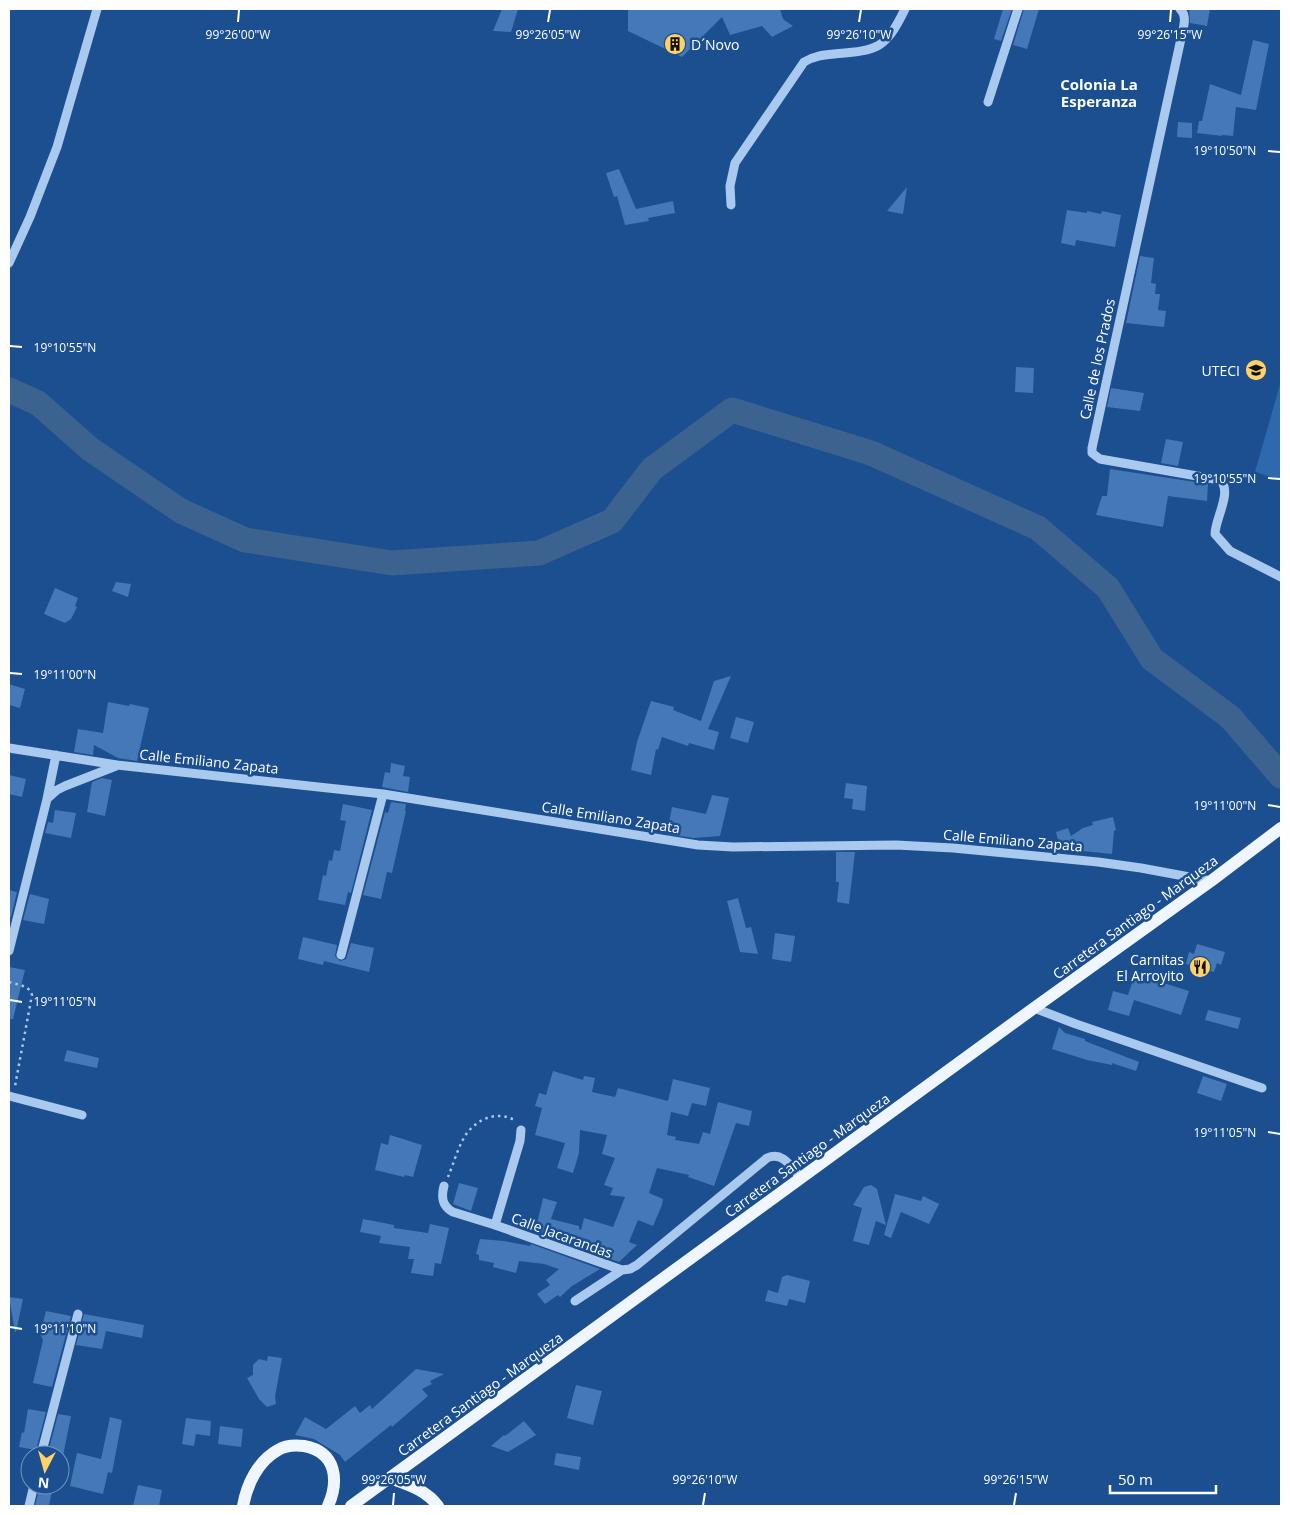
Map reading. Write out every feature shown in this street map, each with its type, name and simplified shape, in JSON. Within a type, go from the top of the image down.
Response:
[{"type":"main road","name":"Carretera Santiago - Marqueza","points":[[352,1506],[1034,1008],[1211,882],[1278,830]]},
{"type":"main road","points":[[243,1506],[250,1480],[263,1462],[279,1449],[293,1445],[318,1451],[327,1458],[332,1467],[335,1481],[328,1506]]},
{"type":"main road","points":[[390,1478],[416,1488],[432,1497],[438,1506]]},
{"type":"street","points":[[9,263],[57,147],[97,9]]},
{"type":"street","points":[[731,205],[730,186],[735,163],[804,62],[821,55],[860,52],[876,47],[886,40],[896,27],[905,9]]},
{"type":"street","points":[[988,102],[1018,9]]},
{"type":"street","name":"Calle de los Prados","points":[[1180,9],[1184,22],[1182,34],[1092,453],[1100,458],[1220,480],[1225,488],[1225,495],[1215,525],[1215,534],[1230,551],[1281,577]]},
{"type":"street","name":"Calle Emiliano Zapata","points":[[9,748],[117,765],[383,794],[698,846],[896,845],[953,848],[1098,862],[1211,882]]},
{"type":"street","points":[[9,951],[47,799],[56,755]]},
{"type":"street","points":[[47,799],[65,786],[117,765]]},
{"type":"street","points":[[341,955],[383,794]]},
{"type":"street","points":[[1034,1008],[1262,1088]]},
{"type":"street","points":[[11,1096],[82,1115]]},
{"type":"street","points":[[495,1225],[520,1141],[521,1130]]},
{"type":"street","name":"Calle Jacarandas","points":[[444,1186],[443,1202],[448,1209],[622,1270],[630,1269],[637,1265],[767,1158],[773,1156],[783,1158],[801,1178]]},
{"type":"street","points":[[575,1301],[622,1270]]},
{"type":"street","points":[[44,1445],[78,1314]]},
{"type":"path","points":[[9,982],[26,987],[31,990],[32,995],[11,1096]]},
{"type":"path","points":[[444,1186],[466,1134],[478,1122],[490,1116],[500,1115],[512,1118],[519,1123],[521,1130]]},
{"type":"shaded area","points":[[1281,381],[1281,480],[1255,472]]},
{"type":"building","points":[[502,9],[518,9],[511,32],[493,31]]},
{"type":"building","name":"D´Novo","points":[[628,9],[780,9],[783,19],[793,26],[772,37],[762,26],[730,35],[722,17],[682,57],[628,31]]},
{"type":"building","points":[[1003,9],[1012,9],[1001,41],[994,39]]},
{"type":"building","points":[[1024,9],[1039,9],[1027,49],[1013,45]]},
{"type":"building","points":[[1189,9],[1210,9],[1207,26],[1190,23]]},
{"type":"building","points":[[1253,40],[1269,44],[1256,110],[1236,107],[1233,136],[1197,133],[1199,121],[1202,121],[1210,84],[1241,95]]},
{"type":"building","points":[[1178,122],[1192,123],[1192,138],[1177,137]]},
{"type":"building","points":[[619,169],[636,209],[673,201],[675,213],[648,218],[649,221],[625,225],[617,196],[614,197],[606,173]]},
{"type":"building","points":[[907,187],[903,214],[887,211]]},
{"type":"building","points":[[1067,210],[1101,214],[1102,211],[1121,215],[1115,247],[1076,240],[1075,246],[1061,243]]},
{"type":"building","points":[[1140,256],[1154,258],[1151,283],[1156,284],[1155,294],[1160,294],[1158,310],[1166,311],[1164,327],[1126,323]]},
{"type":"building","points":[[1016,367],[1034,368],[1033,393],[1015,392]]},
{"type":"building","points":[[1111,388],[1144,393],[1140,411],[1107,407]]},
{"type":"building","points":[[1166,439],[1183,442],[1178,466],[1161,463]]},
{"type":"building","points":[[1110,469],[1208,484],[1207,501],[1168,496],[1163,527],[1096,515],[1102,496],[1107,496]]},
{"type":"building","points":[[116,582],[131,584],[128,597],[112,591]]},
{"type":"building","points":[[55,588],[78,598],[75,606],[77,607],[71,619],[65,623],[44,614]]},
{"type":"building","points":[[731,676],[708,729],[719,732],[714,750],[689,743],[688,746],[662,737],[658,750],[656,749],[651,775],[631,770],[637,742],[651,701],[674,707],[673,710],[701,721],[714,681]]},
{"type":"building","points":[[9,684],[25,689],[20,708],[9,705]]},
{"type":"building","points":[[108,702],[149,708],[137,761],[118,758],[94,745],[93,755],[74,752],[78,729],[103,733]]},
{"type":"building","points":[[736,717],[754,722],[748,743],[730,738]]},
{"type":"building","points":[[391,763],[405,766],[403,776],[410,777],[408,792],[382,787],[385,772],[390,773]]},
{"type":"building","points":[[9,775],[26,779],[22,797],[9,794]]},
{"type":"building","points":[[102,778],[112,780],[105,816],[87,812],[92,782]]},
{"type":"building","points":[[846,783],[867,786],[865,811],[852,809],[853,799],[844,798]]},
{"type":"building","points":[[712,795],[729,798],[720,836],[693,838],[667,834],[672,807],[706,814]]},
{"type":"building","points":[[391,802],[406,804],[406,811],[392,873],[387,872],[381,899],[363,895],[385,812],[388,813]]},
{"type":"building","points":[[343,804],[372,810],[351,893],[348,892],[345,905],[318,900],[323,875],[326,876],[329,860],[332,861],[334,850],[340,851],[346,821],[340,820]]},
{"type":"building","points":[[55,810],[76,813],[71,838],[45,833],[48,822],[53,823]]},
{"type":"building","points":[[1113,817],[1116,830],[1114,831],[1112,854],[1052,848],[1059,844],[1056,832],[1068,828],[1071,836],[1083,828],[1093,825],[1092,822]]},
{"type":"building","points":[[836,852],[855,852],[849,904],[837,902],[839,882],[836,882]]},
{"type":"building","points":[[9,890],[17,892],[11,917],[9,917]]},
{"type":"building","points":[[30,894],[49,899],[44,924],[23,920]]},
{"type":"building","points":[[738,898],[746,928],[751,927],[758,954],[740,952],[727,901]]},
{"type":"building","points":[[775,933],[795,936],[791,962],[772,959]]},
{"type":"building","points":[[303,937],[337,945],[335,956],[340,961],[346,959],[351,943],[374,948],[369,972],[324,961],[323,965],[298,959]]},
{"type":"building","points":[[1197,944],[1225,952],[1221,965],[1217,963],[1214,972],[1186,964],[1189,952],[1194,954]]},
{"type":"building","points":[[9,967],[25,970],[13,1019],[9,1019]]},
{"type":"building","points":[[1135,974],[1189,991],[1181,1015],[1134,1000],[1129,1016],[1108,1010],[1113,991],[1128,995]]},
{"type":"building","points":[[1208,1010],[1241,1018],[1238,1029],[1205,1020]]},
{"type":"building","points":[[1059,1027],[1065,1033],[1085,1039],[1085,1041],[1139,1062],[1136,1071],[1112,1063],[1112,1065],[1087,1060],[1052,1049]]},
{"type":"building","points":[[67,1050],[99,1058],[97,1068],[64,1061]]},
{"type":"building","points":[[553,1071],[583,1080],[584,1076],[595,1078],[592,1092],[615,1097],[618,1088],[668,1101],[673,1079],[710,1088],[706,1106],[692,1103],[688,1116],[671,1112],[667,1135],[676,1137],[675,1140],[699,1144],[703,1132],[710,1134],[718,1102],[752,1111],[749,1126],[736,1123],[714,1186],[688,1177],[689,1175],[657,1168],[649,1193],[663,1199],[662,1205],[653,1226],[638,1220],[629,1242],[637,1245],[619,1262],[535,1232],[543,1198],[557,1202],[551,1219],[579,1226],[581,1230],[584,1218],[613,1227],[625,1197],[610,1195],[613,1188],[604,1185],[615,1158],[602,1154],[607,1135],[580,1130],[579,1153],[573,1173],[557,1168],[565,1143],[535,1135],[542,1108],[535,1106],[539,1093],[546,1095]]},
{"type":"building","points":[[1203,1076],[1227,1084],[1221,1101],[1197,1093]]},
{"type":"building","points":[[390,1135],[422,1145],[413,1177],[405,1175],[404,1177],[375,1170],[381,1143],[388,1145]]},
{"type":"building","points":[[459,1183],[478,1188],[471,1211],[453,1204]]},
{"type":"building","points":[[871,1185],[877,1189],[886,1225],[876,1221],[869,1245],[853,1241],[862,1208],[853,1205],[864,1187]]},
{"type":"building","points":[[895,1194],[921,1201],[923,1196],[939,1204],[929,1224],[901,1212],[891,1238],[884,1235]]},
{"type":"building","points":[[363,1219],[394,1225],[394,1228],[428,1233],[430,1224],[449,1228],[441,1264],[435,1263],[433,1276],[411,1273],[414,1259],[408,1259],[410,1247],[379,1243],[381,1236],[360,1232]]},
{"type":"building","points":[[480,1239],[530,1246],[531,1244],[600,1269],[572,1286],[560,1297],[558,1295],[545,1304],[537,1294],[550,1285],[546,1280],[559,1269],[544,1264],[519,1261],[516,1273],[493,1267],[494,1263],[479,1260],[479,1255],[476,1254]]},
{"type":"building","points":[[787,1275],[810,1281],[805,1303],[789,1299],[787,1306],[765,1301],[768,1290],[778,1293],[782,1277]]},
{"type":"building","points":[[9,1297],[23,1299],[16,1332],[15,1332]]},
{"type":"building","points":[[46,1311],[71,1316],[52,1387],[33,1383],[43,1340],[40,1334]]},
{"type":"building","points":[[84,1314],[144,1325],[142,1338],[106,1331],[102,1349],[76,1345]]},
{"type":"building","points":[[268,1356],[282,1358],[275,1397],[276,1404],[267,1407],[259,1399],[247,1378],[253,1375],[253,1365],[259,1359],[267,1361]]},
{"type":"building","points":[[416,1369],[444,1374],[430,1381],[432,1384],[422,1389],[428,1396],[392,1427],[391,1425],[345,1462],[340,1455],[314,1439],[295,1435],[305,1417],[326,1429],[355,1406],[360,1413],[370,1405],[372,1409]]},
{"type":"building","points":[[576,1385],[602,1391],[593,1425],[567,1418]]},
{"type":"building","points":[[28,1409],[46,1412],[37,1445],[20,1445],[19,1447],[22,1432],[24,1433]]},
{"type":"building","points":[[58,1414],[71,1416],[65,1445],[50,1445]]},
{"type":"building","points":[[110,1417],[122,1420],[112,1473],[108,1472],[103,1494],[70,1486],[77,1453],[101,1459]]},
{"type":"building","points":[[186,1418],[211,1421],[210,1436],[196,1434],[194,1446],[182,1444]]},
{"type":"building","points":[[524,1421],[536,1435],[508,1452],[491,1446],[504,1435]]},
{"type":"building","points":[[220,1426],[243,1429],[241,1447],[218,1444]]},
{"type":"building","points":[[556,1453],[581,1457],[579,1470],[554,1465]]},
{"type":"building","points":[[138,1485],[162,1490],[159,1506],[133,1506]]},
{"type":"building","points":[[38,1495],[51,1495],[49,1506],[35,1506]]},
{"type":"waterway","points":[[9,390],[38,403],[90,449],[181,511],[245,540],[392,563],[539,553],[612,521],[652,469],[732,410],[871,453],[1038,528],[1108,588],[1152,659],[1230,717],[1281,776]]},
{"type":"place","name":"D´Novo","points":[[675,44]]},
{"type":"place","name":"UTECI","points":[[1256,370]]},
{"type":"place","name":"Carnitas El Arroyito","points":[[1200,967]]},
{"type":"district","name":"Colonia La Esperanza","points":[[1099,92]]}]
